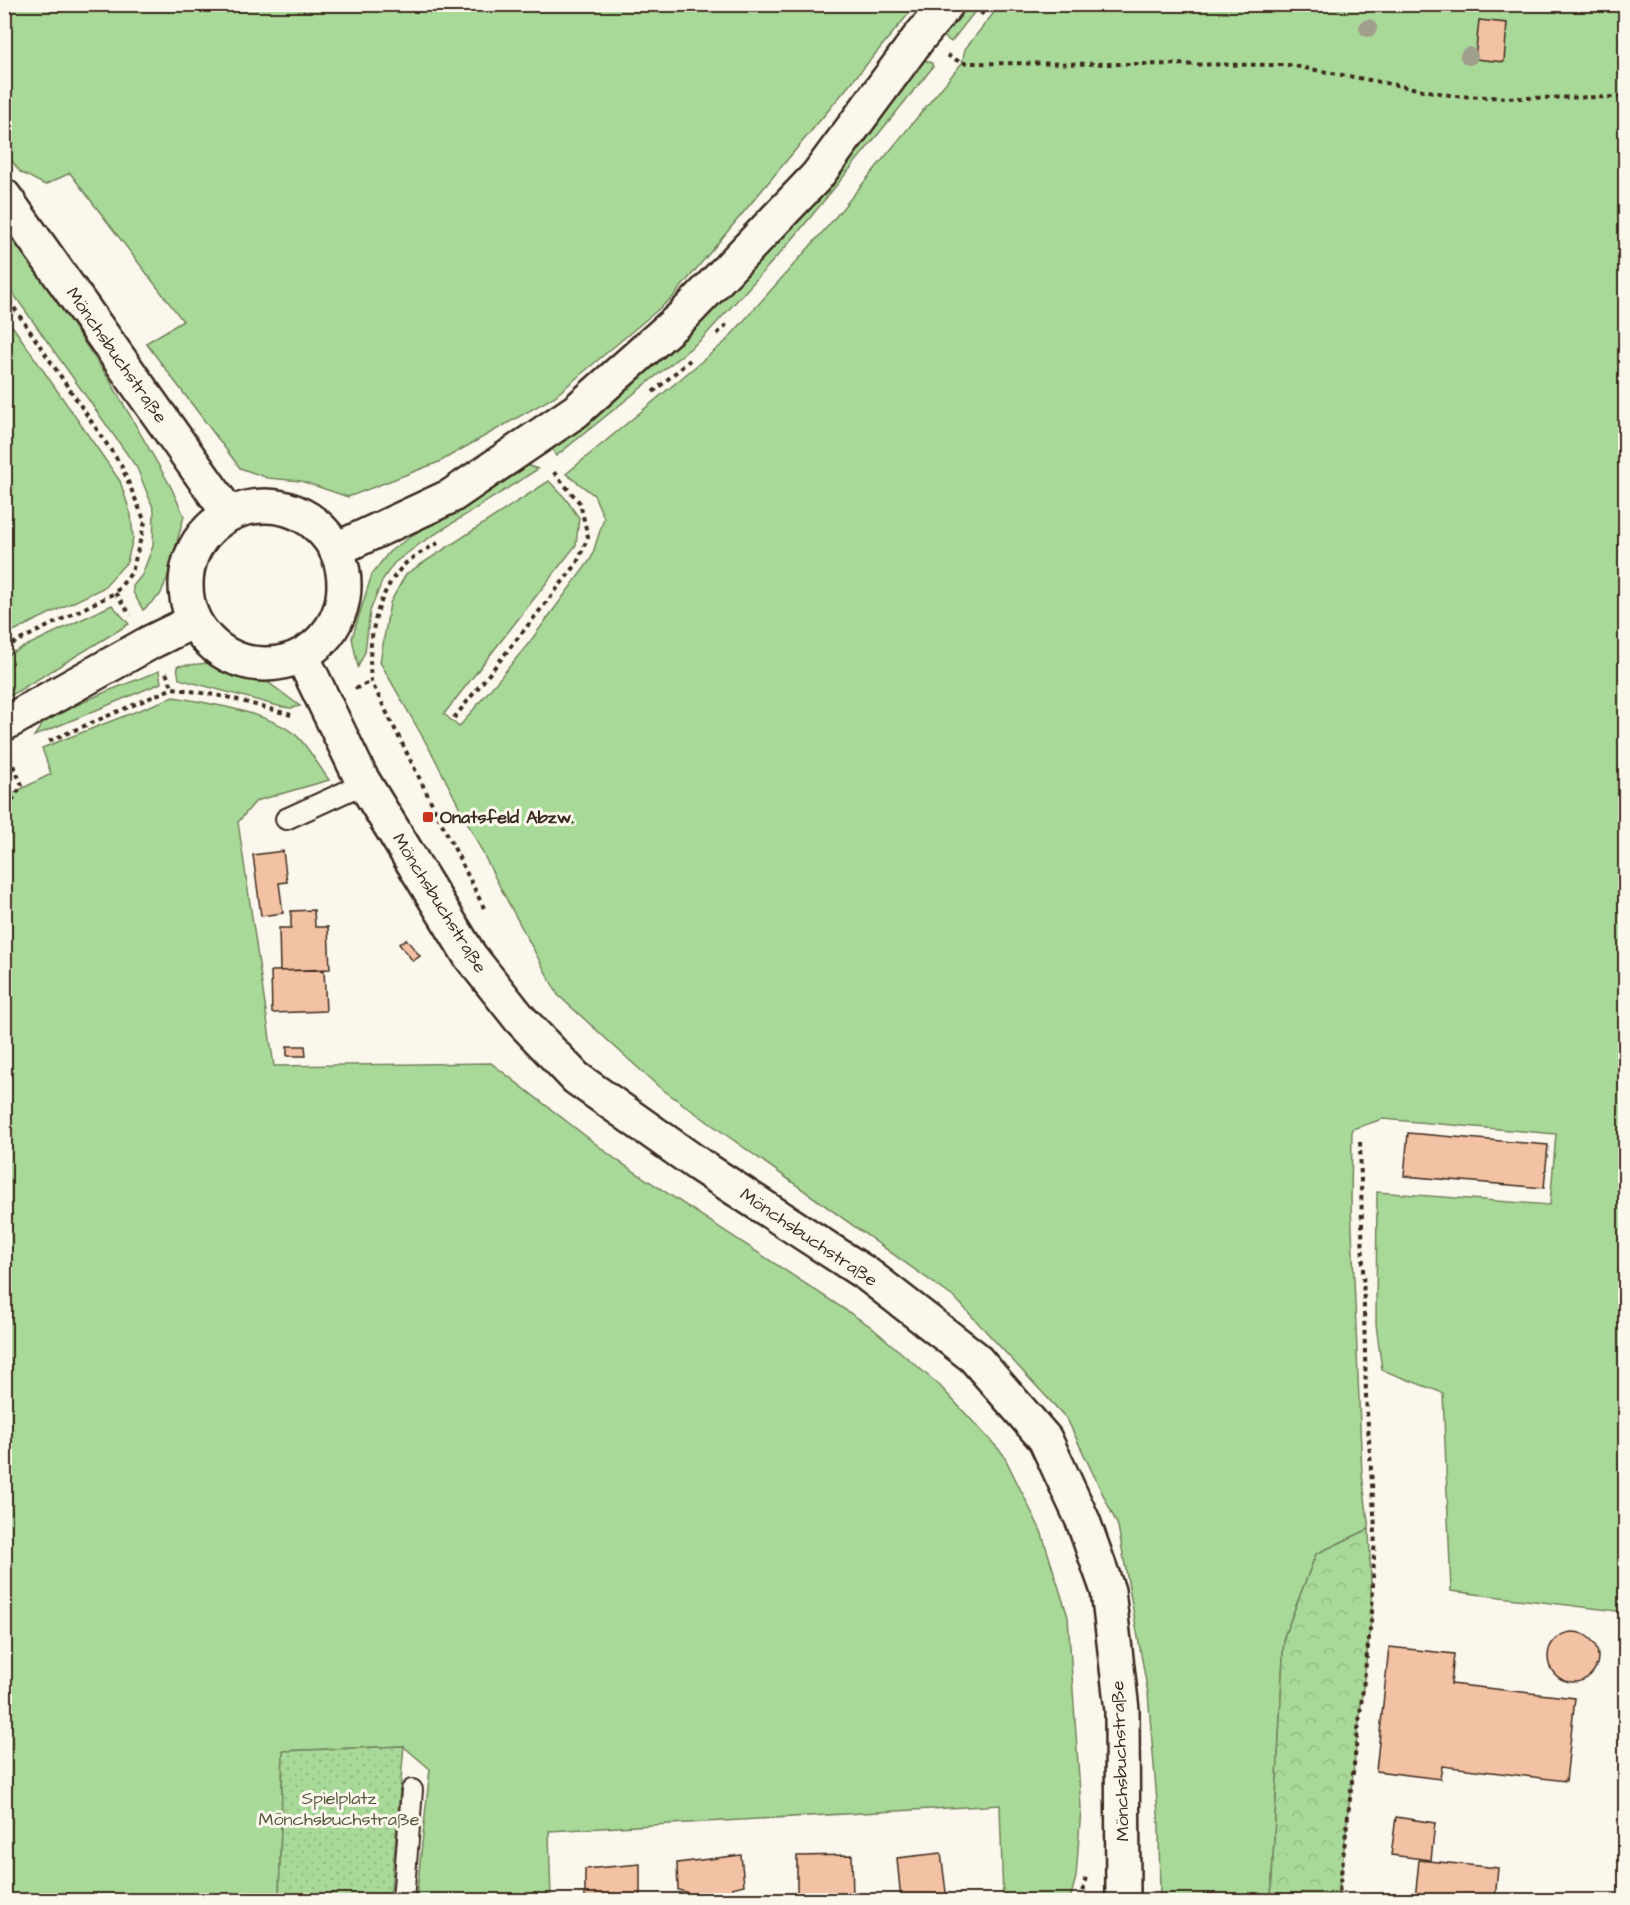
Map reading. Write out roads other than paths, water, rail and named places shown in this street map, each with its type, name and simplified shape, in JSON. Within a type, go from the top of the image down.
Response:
[{"type":"street","points":[[336,549],[451,496],[576,411],[692,307],[817,176],[918,39],[947,4]]},
{"type":"street","name":"Mönchsbuchstraße","points":[[4,196],[229,514]]},
{"type":"street","points":[[253,506],[261,506],[277,507],[301,514],[322,529],[336,549],[344,573],[344,598],[337,621],[322,641],[302,656],[278,664],[253,664],[229,656],[208,642],[194,621],[186,598],[186,572],[194,549],[208,529],[229,514],[253,506]]},
{"type":"street","points":[[4,723],[151,642],[194,621]]},
{"type":"street","name":"Mönchsbuchstraße","points":[[302,656],[365,783],[470,956],[520,1019],[576,1078],[699,1165],[868,1275],[974,1357],[1045,1439],[1083,1521],[1108,1591],[1122,1710],[1123,1900]]},
{"type":"lane","points":[[286,819],[365,783]]},
{"type":"lane","points":[[403,1900],[412,1790]]},
{"type":"place","name":"Onatsfeld Abzw.","points":[[428,817]]},
{"type":"park label","name":"Spielplatz Mönchsbuchstraße","points":[[339,1808]]}]
